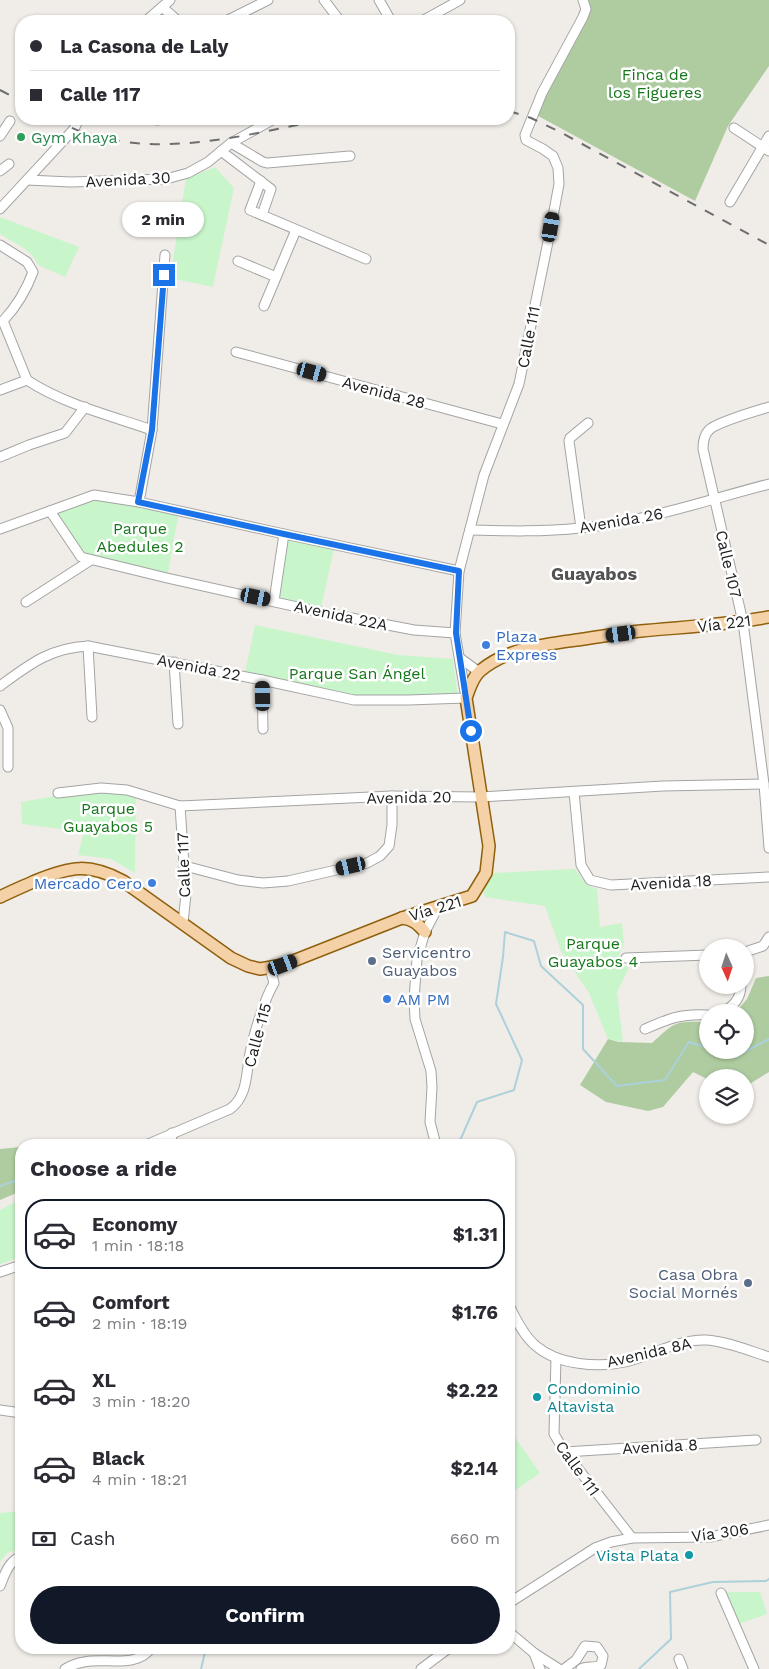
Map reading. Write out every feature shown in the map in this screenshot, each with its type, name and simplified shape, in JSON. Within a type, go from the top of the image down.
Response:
[{"type":"main road","name":"Vía 221","points":[[0,897],[57,872],[73,868],[94,869],[124,881],[231,958],[260,969],[283,965],[402,918],[472,896],[486,872],[489,846],[466,698],[472,681],[479,672],[502,657],[527,648],[638,631],[743,622],[769,617]]},
{"type":"main road","points":[[402,918],[410,918],[425,932]]},
{"type":"street","points":[[153,15],[170,0]]},
{"type":"street","points":[[238,15],[268,0]]},
{"type":"street","points":[[324,0],[335,15]]},
{"type":"street","points":[[379,0],[388,15]]},
{"type":"street","points":[[433,15],[460,0]]},
{"type":"street","name":"Calle 111","points":[[466,698],[456,633],[459,571],[484,475],[518,384],[559,184],[558,168],[553,156],[526,140],[525,135],[542,93],[583,17],[586,9],[583,0]]},
{"type":"street","points":[[162,7],[171,15]]},
{"type":"street","points":[[0,136],[10,120]]},
{"type":"street","points":[[0,209],[4,197],[27,180],[76,125]]},
{"type":"street","name":"Avenida 30","points":[[27,180],[71,182],[166,179],[188,174],[208,162],[231,143],[262,125]]},
{"type":"street","points":[[734,128],[766,149]]},
{"type":"street","points":[[730,202],[766,149],[769,136]]},
{"type":"street","points":[[231,143],[267,163],[350,156]]},
{"type":"street","points":[[221,151],[271,189],[262,215]]},
{"type":"street","points":[[0,171],[9,164]]},
{"type":"street","points":[[261,181],[250,210],[366,259]]},
{"type":"street","points":[[264,306],[296,230]]},
{"type":"street","points":[[0,245],[27,262],[32,272],[27,287],[15,308],[2,322],[27,380],[39,388],[85,407],[152,430]]},
{"type":"street","points":[[138,502],[152,430],[165,255]]},
{"type":"street","points":[[238,261],[276,277]]},
{"type":"street","name":"Avenida 28","points":[[236,352],[502,424]]},
{"type":"street","points":[[0,390],[27,380]]},
{"type":"street","name":"Calle 107","points":[[769,406],[709,430],[704,438],[703,449],[743,622],[764,784],[769,848]]},
{"type":"street","points":[[0,457],[65,433],[85,407]]},
{"type":"street","points":[[581,528],[569,441],[588,423]]},
{"type":"street","name":"Avenida 26","points":[[470,530],[533,531],[581,528],[651,516],[769,484]]},
{"type":"street","points":[[0,529],[94,495],[138,502],[459,571]]},
{"type":"street","name":"Avenida 22A","points":[[50,511],[81,557],[158,576],[414,630],[456,633]]},
{"type":"street","points":[[274,601],[284,534]]},
{"type":"street","points":[[26,602],[91,560]]},
{"type":"street","points":[[88,646],[92,717]]},
{"type":"street","name":"Avenida 22","points":[[0,686],[29,665],[56,651],[71,647],[88,646],[354,700],[466,698]]},
{"type":"street","points":[[460,658],[479,672]]},
{"type":"street","points":[[174,662],[178,724]]},
{"type":"street","points":[[262,680],[264,729]]},
{"type":"street","points":[[0,710],[8,728],[8,767]]},
{"type":"street","name":"Avenida 20","points":[[58,793],[101,788],[127,790],[180,806],[392,796],[481,797],[663,786],[764,784]]},
{"type":"street","name":"Avenida 18","points":[[574,792],[581,866],[590,880],[611,885],[769,877]]},
{"type":"street","points":[[185,866],[238,880],[263,883],[288,881],[367,863],[380,856],[390,846],[392,796]]},
{"type":"street","name":"Calle 117","points":[[180,806],[186,894],[183,923]]},
{"type":"street","points":[[434,1139],[430,1122],[431,1071],[415,1018],[414,999],[417,959],[425,932],[438,907]]},
{"type":"street","points":[[754,949],[763,946],[769,937]]},
{"type":"street","points":[[626,958],[699,955]]},
{"type":"street","name":"Calle 115","points":[[172,1133],[230,1109],[238,1103],[245,1085],[250,1052],[268,994],[274,983],[270,968]]},
{"type":"street","points":[[645,1029],[676,1016],[699,1014]]},
{"type":"street","points":[[159,1139],[172,1133],[172,1139]]},
{"type":"street","points":[[0,1272],[15,1267]]},
{"type":"street","name":"Avenida 8A","points":[[515,1323],[545,1353],[556,1358],[585,1363],[606,1364],[625,1362],[679,1345],[706,1340],[769,1357]]},
{"type":"street","name":"Calle 111","points":[[556,1358],[554,1434],[564,1452],[632,1538]]},
{"type":"street","points":[[0,1410],[15,1411]]},
{"type":"street","name":"Avenida 8","points":[[564,1452],[756,1440]]},
{"type":"street","name":"Vía 306","points":[[515,1599],[594,1548],[632,1538],[710,1537],[769,1525]]},
{"type":"street","points":[[0,1586],[9,1565],[15,1559]]},
{"type":"street","points":[[721,1593],[754,1669]]},
{"type":"street","points":[[515,1637],[559,1669]]},
{"type":"street","points":[[564,1669],[576,1660],[585,1646],[597,1647],[603,1656],[601,1665],[596,1668],[584,1667],[581,1669]]},
{"type":"street","points":[[534,1652],[540,1669]]},
{"type":"street","points":[[65,1669],[84,1662],[130,1660],[144,1654]]},
{"type":"street","points":[[421,1669],[441,1654]]},
{"type":"street","points":[[679,1659],[683,1669]]},
{"type":"green space","name":"Finca de los Figueres","points":[[583,0],[769,0],[769,66],[728,126],[695,201],[529,111],[585,7]]},
{"type":"green space","points":[[215,167],[234,188],[213,287],[170,278],[186,179]]},
{"type":"green space","points":[[0,217],[79,247],[65,277],[38,265],[27,251],[0,234]]},
{"type":"green space","name":"Parque Abedules 2","points":[[94,495],[179,511],[167,578],[81,557],[50,511]]},
{"type":"green space","points":[[284,534],[335,545],[320,612],[274,601]]},
{"type":"green space","name":"Parque San Ángel","points":[[255,625],[398,655],[453,659],[458,698],[354,700],[245,672]]},
{"type":"green space","name":"Parque Guayabos 5","points":[[103,788],[136,794],[135,873],[111,859],[78,855],[84,832],[22,824],[21,802]]},
{"type":"green space","name":"Parque Guayabos 4","points":[[575,869],[586,884],[597,889],[600,927],[622,923],[624,944],[619,955],[622,964],[629,968],[617,992],[623,1042],[608,1039],[589,993],[561,951],[545,906],[485,897],[482,886],[492,873]]},
{"type":"green space","points":[[769,976],[769,1072],[754,1081],[754,1069],[699,1069],[699,1075],[693,1072],[663,1107],[648,1111],[606,1102],[580,1085],[608,1039],[619,1042],[652,1043],[666,1030],[682,1022],[699,1022],[699,1059],[754,1059],[754,1004],[743,1004],[749,994],[754,994],[756,978]]},
{"type":"green space","points":[[15,1148],[15,1194],[0,1200],[0,1149]]},
{"type":"green space","points":[[15,1202],[15,1259],[0,1264],[0,1210]]},
{"type":"green space","points":[[515,1438],[540,1473],[515,1491]]},
{"type":"green space","points":[[15,1512],[15,1551],[7,1553],[0,1562],[0,1513]]},
{"type":"green space","points":[[727,1592],[760,1592],[767,1614],[739,1624]]},
{"type":"waterway","points":[[461,1139],[477,1102],[514,1090],[522,1060],[496,1004],[505,932],[534,941],[541,966],[583,1005],[583,1049],[617,1086],[665,1080],[689,1042],[699,1045]]},
{"type":"waterway","points":[[754,1047],[769,1039]]},
{"type":"waterway","points":[[0,1186],[15,1181]]},
{"type":"waterway","points":[[639,1669],[671,1639],[670,1592],[713,1582],[766,1581],[769,1579]]},
{"type":"waterway","points":[[201,1669],[205,1654]]},
{"type":"railway","points":[[0,90],[15,98]]},
{"type":"railway","points":[[515,113],[531,118],[560,132],[769,245]]},
{"type":"railway","points":[[68,125],[86,133],[119,141],[154,144],[224,139],[297,125]]},
{"type":"place","name":"Gym Khaya","points":[[21,137]]},
{"type":"place","name":"Plaza Express","points":[[486,645]]},
{"type":"place","name":"Mercado Cero","points":[[152,883]]},
{"type":"place","name":"Servicentro Guayabos","points":[[372,961]]},
{"type":"place","name":"AM PM","points":[[387,999]]},
{"type":"place","name":"Casa Obra Social Mornés","points":[[748,1283]]},
{"type":"place","name":"Condominio Altavista","points":[[537,1397]]},
{"type":"place","name":"Vista Plata","points":[[689,1555]]},
{"type":"district","name":"Guayabos","points":[[594,574]]},
{"type":"route","points":[[164,275],[152,430],[138,502],[459,571],[456,633],[471,731]]}]
